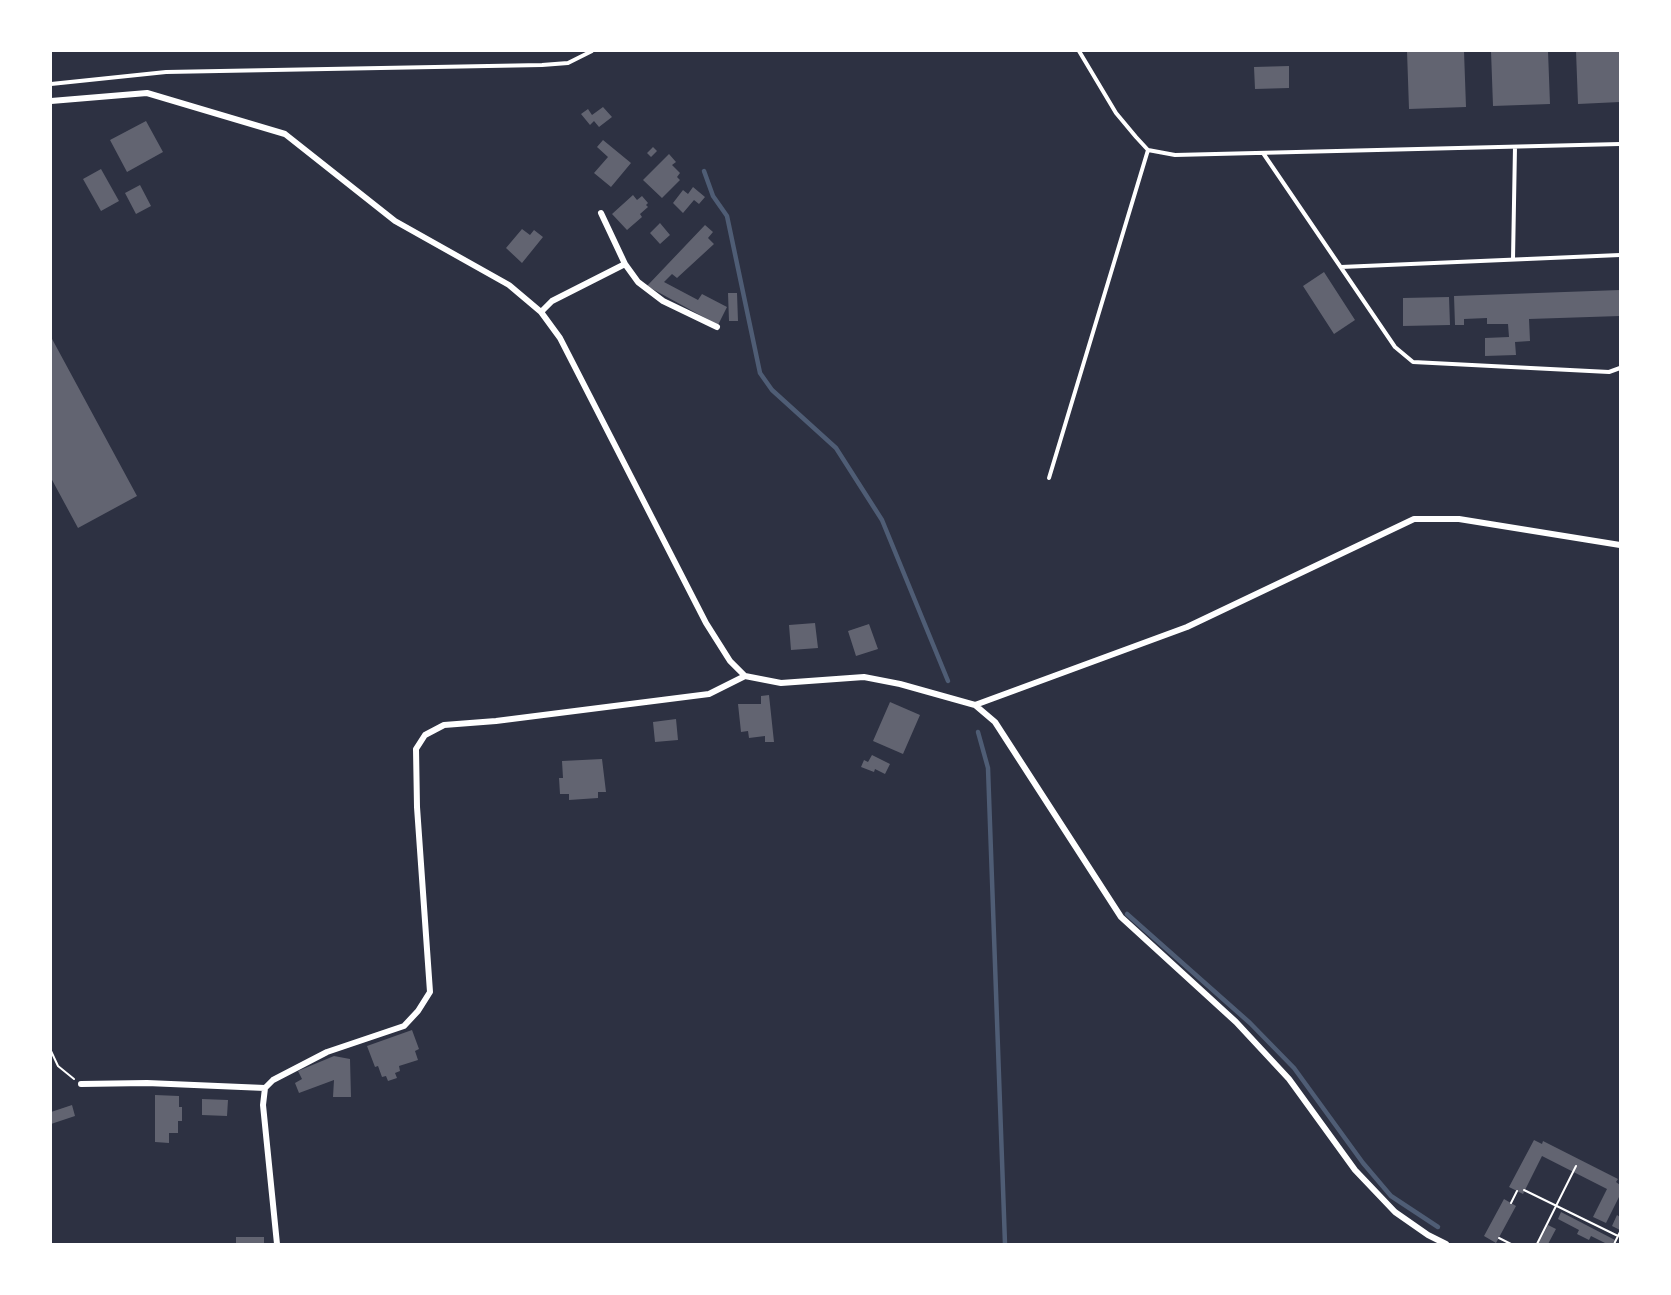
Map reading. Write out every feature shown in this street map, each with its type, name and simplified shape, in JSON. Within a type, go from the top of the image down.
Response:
[{"type":"street","points":[[51,101],[147,93],[285,134],[395,221],[509,285],[541,312],[560,338],[706,623],[730,661],[745,676],[781,683],[864,677],[900,684],[975,705],[995,722],[1122,917],[1236,1022],[1289,1079],[1355,1170],[1395,1212],[1428,1235],[1446,1244]]},
{"type":"street","points":[[601,213],[625,264],[638,282],[663,301],[717,327]]},
{"type":"street","points":[[541,312],[552,301],[625,264]]},
{"type":"street","points":[[975,705],[1187,627],[1414,519],[1459,519],[1620,545]]},
{"type":"street","points":[[277,1244],[263,1105],[265,1088],[273,1080],[327,1052],[404,1026],[418,1011],[430,992],[417,807],[416,749],[425,735],[444,725],[496,721],[709,694],[745,676]]},
{"type":"street","points":[[81,1084],[147,1083],[265,1088]]},
{"type":"lane","points":[[51,84],[166,72],[542,65],[568,63],[592,51]]},
{"type":"lane","points":[[1079,51],[1116,113],[1148,150],[1174,154],[1263,153],[1620,144]]},
{"type":"lane","points":[[1514,259],[1515,147]]},
{"type":"lane","points":[[1049,478],[1148,150]]},
{"type":"lane","points":[[1263,153],[1395,347],[1413,362],[1609,372],[1620,368]]},
{"type":"lane","points":[[1341,267],[1620,255]]},
{"type":"path","points":[[51,1051],[58,1066],[81,1084]]},
{"type":"path","points":[[1537,1244],[1576,1166]]},
{"type":"path","points":[[1524,1190],[1618,1236]]},
{"type":"path","points":[[1511,1203],[1517,1191]]},
{"type":"path","points":[[1597,1226],[1599,1222]]},
{"type":"path","points":[[1614,1244],[1620,1232]]},
{"type":"path","points":[[1499,1238],[1511,1244]]},
{"type":"building","points":[[1407,51],[1464,51],[1466,107],[1409,109]]},
{"type":"building","points":[[1491,51],[1548,51],[1550,104],[1493,106]]},
{"type":"building","points":[[1576,51],[1620,51],[1620,102],[1578,104]]},
{"type":"building","points":[[1289,66],[1289,88],[1255,89],[1254,67]]},
{"type":"building","points":[[603,107],[612,117],[599,127],[594,121],[590,125],[581,114],[588,109],[592,115]]},
{"type":"building","points":[[146,121],[163,152],[127,172],[110,140]]},
{"type":"building","points":[[603,140],[631,163],[611,187],[594,173],[608,157],[597,147]]},
{"type":"building","points":[[653,147],[657,151],[651,157],[647,153]]},
{"type":"building","points":[[669,154],[676,162],[672,165],[680,173],[677,177],[680,180],[662,198],[643,180]]},
{"type":"building","points":[[101,169],[119,201],[101,211],[83,179]]},
{"type":"building","points":[[140,185],[151,206],[136,214],[125,193]]},
{"type":"building","points":[[693,187],[705,197],[699,204],[694,200],[683,213],[673,203],[683,190],[688,194]]},
{"type":"building","points":[[633,195],[637,200],[642,196],[648,203],[646,205],[648,207],[640,214],[642,217],[627,230],[612,214]]},
{"type":"building","points":[[660,223],[670,235],[660,244],[650,233]]},
{"type":"building","points":[[705,225],[713,232],[708,238],[714,244],[677,278],[672,274],[664,282],[698,300],[702,294],[727,307],[718,325],[647,286]]},
{"type":"building","points":[[522,229],[530,235],[534,230],[543,237],[522,263],[506,248]]},
{"type":"building","points":[[1324,272],[1355,320],[1334,334],[1303,286]]},
{"type":"building","points":[[1620,290],[1620,316],[1529,319],[1530,341],[1515,342],[1516,355],[1485,356],[1485,338],[1509,337],[1508,324],[1487,324],[1487,318],[1464,319],[1464,325],[1455,325],[1454,296]]},
{"type":"building","points":[[728,293],[737,293],[738,321],[729,321]]},
{"type":"building","points":[[1449,297],[1450,325],[1403,326],[1403,298]]},
{"type":"building","points":[[51,337],[137,496],[78,528],[51,478]]},
{"type":"building","points":[[815,623],[818,648],[791,650],[789,625]]},
{"type":"building","points":[[869,624],[878,649],[856,656],[848,631]]},
{"type":"building","points":[[769,695],[774,742],[765,742],[765,736],[749,738],[748,731],[741,732],[738,704],[761,704],[761,696]]},
{"type":"building","points":[[890,702],[920,715],[903,754],[873,741]]},
{"type":"building","points":[[676,719],[678,740],[655,742],[653,722]]},
{"type":"building","points":[[872,755],[890,764],[885,774],[875,769],[874,772],[861,767],[864,760],[868,762]]},
{"type":"building","points":[[602,759],[606,792],[598,792],[598,798],[569,800],[569,794],[560,794],[559,778],[563,778],[562,761]]},
{"type":"building","points":[[412,1030],[419,1049],[415,1051],[418,1060],[399,1066],[400,1071],[395,1073],[397,1078],[388,1081],[386,1076],[382,1077],[378,1066],[375,1067],[367,1046]]},
{"type":"building","points":[[334,1056],[350,1059],[351,1097],[333,1097],[334,1080],[299,1093],[295,1083],[302,1079],[298,1071]]},
{"type":"building","points":[[155,1095],[179,1096],[182,1121],[178,1121],[178,1133],[169,1133],[169,1143],[155,1142]]},
{"type":"building","points":[[202,1099],[228,1100],[227,1116],[202,1115]]},
{"type":"building","points":[[72,1105],[75,1116],[51,1124],[51,1112]]},
{"type":"building","points":[[1534,1140],[1542,1144],[1543,1141],[1618,1179],[1616,1182],[1620,1185],[1620,1195],[1606,1223],[1593,1217],[1607,1189],[1542,1156],[1523,1194],[1509,1187]]},
{"type":"building","points":[[1504,1199],[1516,1206],[1496,1243],[1484,1236]]},
{"type":"building","points":[[1561,1212],[1615,1240],[1612,1244],[1607,1244],[1591,1236],[1589,1240],[1577,1234],[1579,1230],[1558,1219]]},
{"type":"building","points":[[1617,1215],[1620,1217],[1620,1230],[1612,1226]]},
{"type":"building","points":[[1548,1225],[1556,1229],[1548,1244],[1538,1244]]},
{"type":"building","points":[[236,1237],[264,1237],[264,1244],[236,1244]]},
{"type":"waterway","points":[[704,171],[713,196],[727,216],[760,373],[772,390],[836,448],[882,520],[948,681]]},
{"type":"waterway","points":[[978,732],[988,768],[1005,1244]]},
{"type":"waterway","points":[[1127,914],[1250,1023],[1294,1068],[1363,1163],[1391,1196],[1438,1227]]}]
